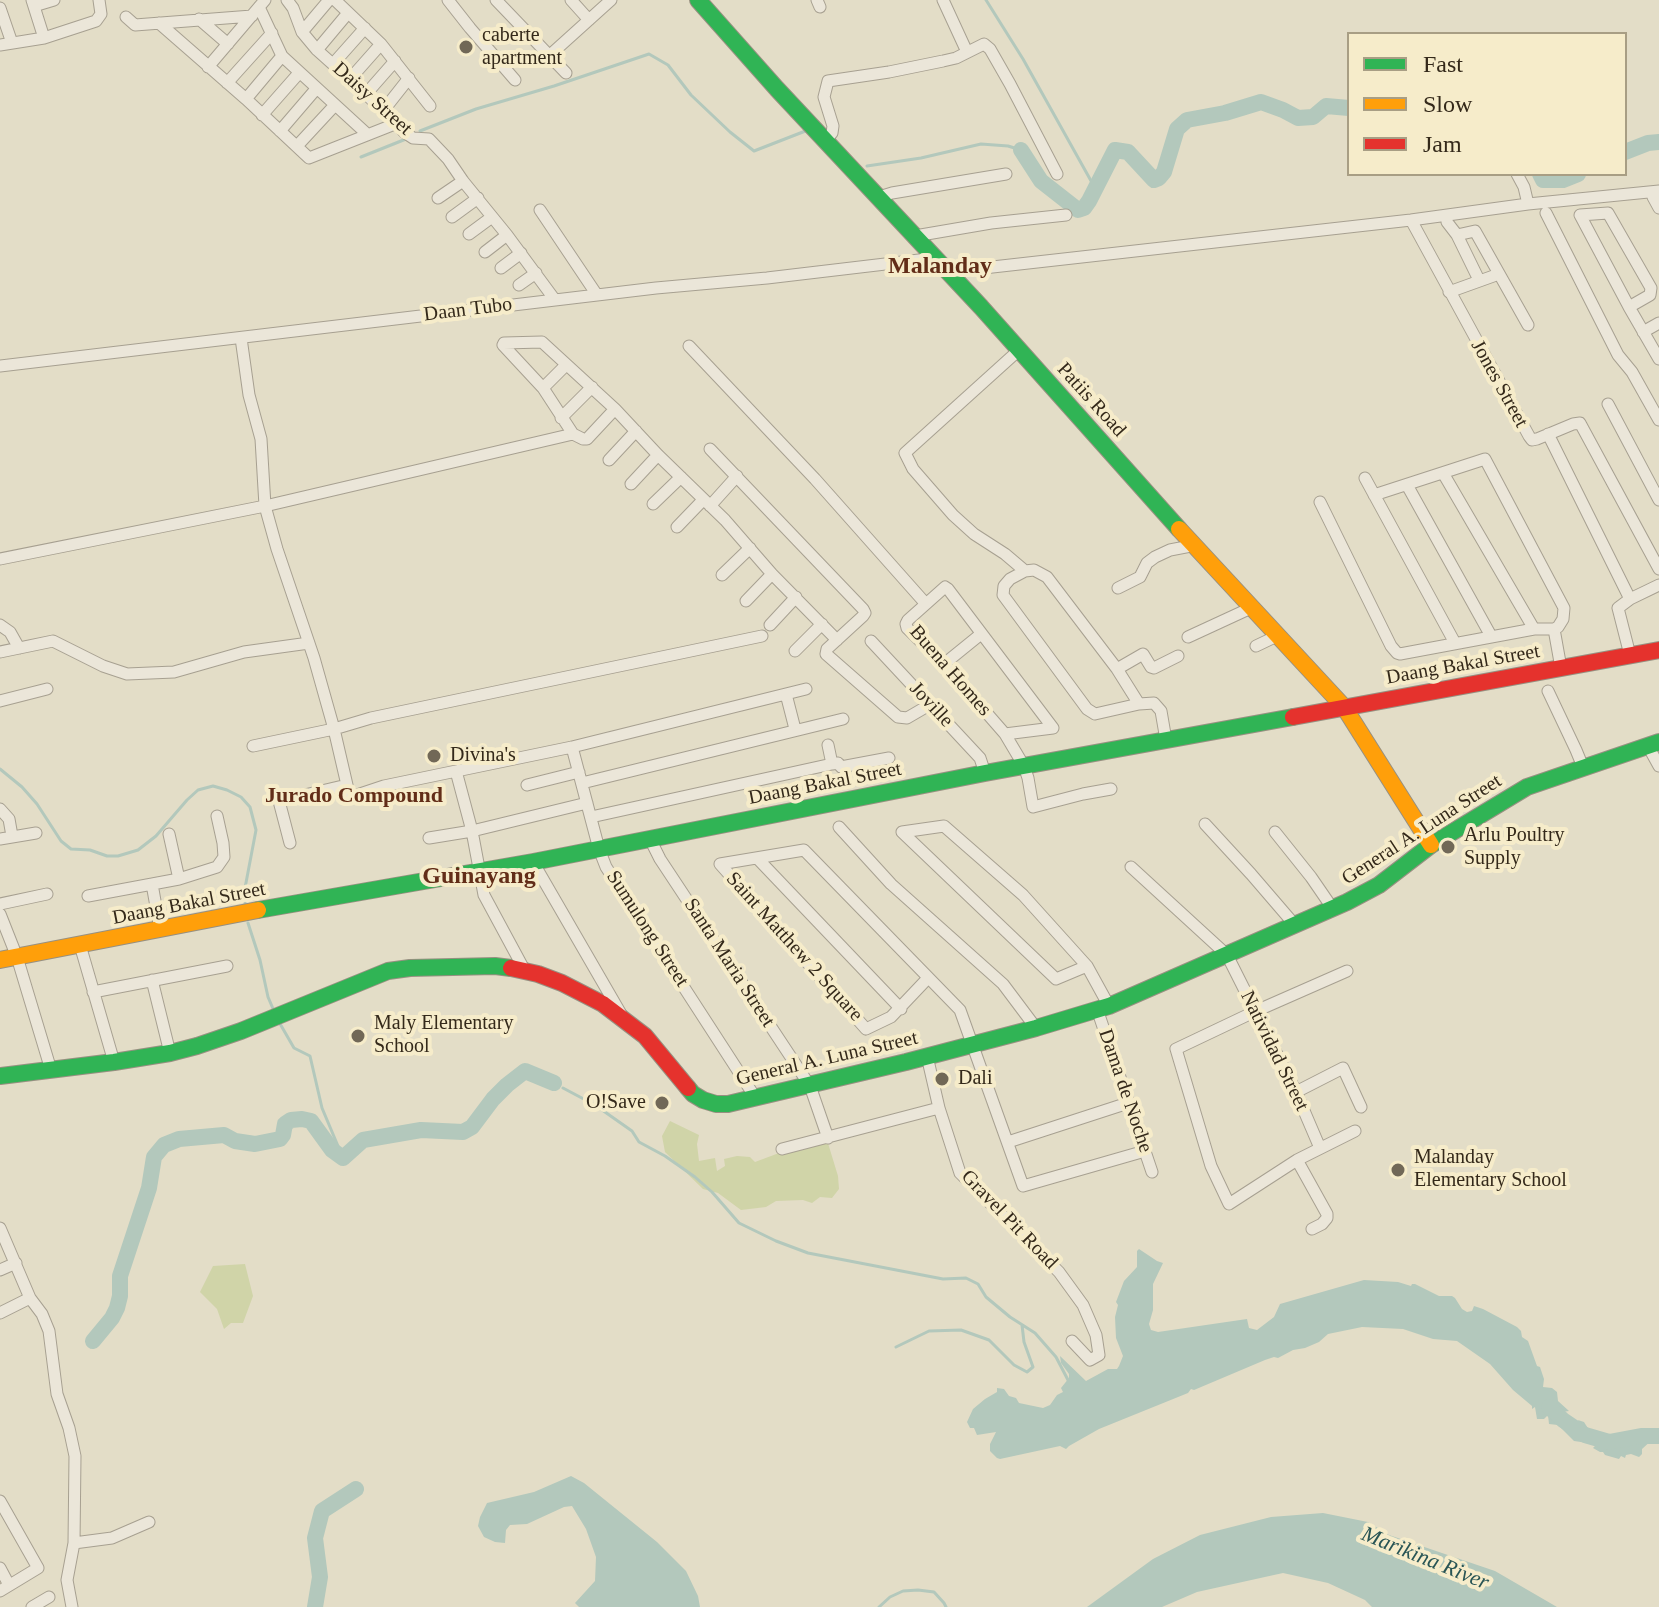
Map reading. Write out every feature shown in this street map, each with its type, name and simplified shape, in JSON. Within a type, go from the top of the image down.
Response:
[{"type":"street","points":[[44,38],[33,3],[54,0]]},
{"type":"street","points":[[0,8],[6,44],[44,38],[96,21],[101,14],[99,0]]},
{"type":"street","points":[[302,32],[332,0],[381,44],[430,106]]},
{"type":"street","points":[[448,0],[515,80]]},
{"type":"street","points":[[496,0],[566,73]]},
{"type":"street","points":[[571,0],[589,20]]},
{"type":"street","points":[[550,55],[611,0]]},
{"type":"street","points":[[943,0],[967,52]]},
{"type":"street","name":"Patiis Road","points":[[705,2],[777,89],[936,258],[1344,707],[1431,845]]},
{"type":"street","name":"Daisy Street","points":[[293,3],[302,32],[317,50],[395,124],[413,138],[429,139],[448,159],[555,300]]},
{"type":"street","points":[[126,17],[135,25],[199,19],[259,8]]},
{"type":"street","points":[[259,8],[282,56],[367,134]]},
{"type":"street","points":[[208,67],[259,8]]},
{"type":"street","points":[[317,50],[348,13]]},
{"type":"street","points":[[199,19],[228,44]]},
{"type":"street","points":[[159,23],[309,158],[395,124]]},
{"type":"street","points":[[333,64],[365,28]]},
{"type":"street","points":[[227,83],[272,33]]},
{"type":"street","points":[[350,79],[381,44]]},
{"type":"street","points":[[826,140],[833,126],[824,97],[828,81],[956,58],[984,44],[1010,84],[1057,174]]},
{"type":"street","points":[[246,99],[282,56]]},
{"type":"street","points":[[366,94],[395,61]]},
{"type":"street","points":[[262,115],[299,73]]},
{"type":"street","points":[[383,111],[409,78]]},
{"type":"street","points":[[280,131],[316,89]]},
{"type":"street","points":[[297,146],[335,105]]},
{"type":"street","points":[[879,197],[1006,174]]},
{"type":"street","points":[[1518,176],[1528,204]]},
{"type":"street","points":[[438,198],[463,181]]},
{"type":"street","points":[[452,217],[478,198]]},
{"type":"street","points":[[948,272],[1528,204],[1657,199]]},
{"type":"street","points":[[540,210],[597,295]]},
{"type":"street","points":[[1629,307],[1652,294],[1651,288],[1608,213],[1577,210],[1629,307],[1659,359]]},
{"type":"street","points":[[1546,213],[1618,355],[1632,372],[1659,420]]},
{"type":"street","points":[[915,236],[991,223],[1066,215]]},
{"type":"street","points":[[469,234],[492,217]]},
{"type":"street","name":"Jones Street","points":[[1411,220],[1529,436],[1532,440],[1537,439],[1580,423],[1659,569]]},
{"type":"street","points":[[1447,222],[1457,235],[1479,280]]},
{"type":"street","points":[[1457,235],[1475,231],[1528,325]]},
{"type":"street","points":[[485,252],[507,235]]},
{"type":"street","points":[[501,268],[521,253]]},
{"type":"street","name":"Daan Tubo","points":[[0,366],[936,258]]},
{"type":"street","points":[[519,285],[536,273]]},
{"type":"street","points":[[1449,292],[1499,274]]},
{"type":"street","points":[[1643,332],[1659,323]]},
{"type":"street","points":[[241,338],[249,395],[261,439],[265,506],[334,729],[348,798],[384,786],[572,747],[806,689]]},
{"type":"street","points":[[615,409],[587,439],[573,434],[543,388],[504,343],[542,342],[615,409],[837,640]]},
{"type":"street","points":[[689,346],[815,479],[926,604]]},
{"type":"street","points":[[1019,350],[905,453],[913,469],[953,515],[1025,571]]},
{"type":"street","points":[[543,388],[566,365]]},
{"type":"street","points":[[561,418],[592,387]]},
{"type":"street","points":[[1608,404],[1659,500]]},
{"type":"street","points":[[609,460],[636,431]]},
{"type":"street","points":[[0,559],[265,506],[573,434]]},
{"type":"street","points":[[1548,434],[1630,599]]},
{"type":"street","points":[[710,449],[863,609],[863,616],[827,649],[826,654],[894,715],[907,718],[931,704]]},
{"type":"street","points":[[631,484],[658,455]]},
{"type":"street","points":[[1320,502],[1394,651],[1400,654],[1491,636],[1558,627],[1564,608],[1485,459],[1374,495]]},
{"type":"street","points":[[1443,473],[1534,629]]},
{"type":"street","points":[[677,527],[737,476]]},
{"type":"street","points":[[653,504],[681,477]]},
{"type":"street","points":[[1365,478],[1455,643]]},
{"type":"street","points":[[1407,485],[1491,636]]},
{"type":"street","points":[[1118,588],[1140,577],[1147,563],[1155,557],[1170,550],[1196,545]]},
{"type":"street","points":[[722,575],[750,548]]},
{"type":"street","points":[[1139,704],[1117,669],[1047,577],[1034,570],[1010,579],[1004,586],[1003,595],[1082,704],[1095,714],[1154,703],[1161,711],[1166,740]]},
{"type":"street","points":[[746,601],[772,574]]},
{"type":"street","points":[[1630,655],[1617,610],[1630,599],[1659,585]]},
{"type":"street","name":"Buena Homes","points":[[981,634],[945,587],[906,624],[1005,734],[1024,766],[1033,807],[1111,789]]},
{"type":"street","points":[[253,746],[766,631],[796,597]]},
{"type":"street","points":[[1188,637],[1253,607]]},
{"type":"street","points":[[795,651],[822,624]]},
{"type":"street","points":[[0,625],[10,632],[19,648]]},
{"type":"street","points":[[1554,629],[1561,668]]},
{"type":"street","points":[[944,664],[981,634],[1053,728],[1005,734]]},
{"type":"street","points":[[1256,646],[1279,635]]},
{"type":"street","points":[[0,652],[53,641],[103,666],[127,674],[174,672],[244,652],[309,643]]},
{"type":"street","name":"Joville","points":[[871,641],[980,758],[985,773]]},
{"type":"street","name":"Daang Bakal Street","points":[[8,959],[241,913],[533,862],[985,773],[1659,650]]},
{"type":"street","points":[[1117,669],[1143,654],[1154,668],[1178,656]]},
{"type":"street","points":[[0,701],[47,689]]},
{"type":"street","points":[[1548,691],[1583,767]]},
{"type":"street","points":[[786,694],[795,729]]},
{"type":"street","points":[[527,785],[581,777],[843,719]]},
{"type":"street","points":[[1654,744],[1659,766]]},
{"type":"street","name":"General A. Luna Street","points":[[0,1076],[170,1053],[224,1038],[366,979],[399,969],[486,966],[525,971],[588,995],[645,1036],[693,1094],[716,1104],[728,1104],[810,1086],[1103,1008],[1333,909],[1379,885],[1431,845],[1527,787],[1654,744]]},
{"type":"street","points":[[828,745],[832,764]]},
{"type":"street","name":"Sumulong Street","points":[[572,747],[606,867],[755,1097]]},
{"type":"street","points":[[591,817],[832,764],[838,763],[841,767],[889,758]]},
{"type":"street","points":[[456,771],[484,895],[525,971]]},
{"type":"street","points":[[290,843],[279,801],[347,785]]},
{"type":"street","points":[[429,838],[472,831],[587,803]]},
{"type":"street","points":[[0,809],[9,819],[6,838],[36,833]]},
{"type":"street","points":[[88,896],[179,879],[217,867],[224,857],[217,816]]},
{"type":"street","points":[[1205,824],[1294,924]]},
{"type":"street","name":"Dama de Noche","points":[[1087,966],[1056,979],[902,832],[944,826],[1023,895],[1087,966],[1103,1008],[1128,1103],[1152,1172]]},
{"type":"street","points":[[839,827],[891,884],[1003,984],[1036,1028]]},
{"type":"street","points":[[1275,832],[1333,909]]},
{"type":"street","points":[[169,834],[179,879]]},
{"type":"street","name":"Santa Maria Street","points":[[650,839],[660,859],[810,1086],[828,1138]]},
{"type":"street","name":"Saint Matthew 2 Square","points":[[928,978],[901,1009],[866,1029],[720,864],[804,850],[960,1010],[1023,1186],[1145,1151]]},
{"type":"street","name":"Saint Matthew 2 Square","points":[[757,858],[901,1009]]},
{"type":"street","points":[[533,862],[623,1019]]},
{"type":"street","points":[[1131,867],[1227,955]]},
{"type":"street","points":[[152,884],[160,929]]},
{"type":"street","points":[[0,904],[47,894]]},
{"type":"street","points":[[0,914],[8,959],[51,1070]]},
{"type":"street","points":[[80,945],[114,1062]]},
{"type":"street","name":"Natividad Street","points":[[1227,955],[1296,1092],[1320,1148]]},
{"type":"street","points":[[93,992],[227,966]]},
{"type":"street","points":[[1347,971],[1176,1049],[1211,1166],[1229,1204],[1297,1160],[1355,1131]]},
{"type":"street","points":[[152,980],[170,1053]]},
{"type":"street","name":"Gravel Pit Road","points":[[927,1056],[939,1108],[960,1173],[1059,1272],[1083,1305],[1099,1353],[1092,1360],[1072,1341]]},
{"type":"street","points":[[1296,1092],[1343,1068],[1361,1107]]},
{"type":"street","points":[[1008,1142],[1128,1103]]},
{"type":"street","points":[[782,1149],[939,1108]]},
{"type":"street","points":[[1297,1160],[1327,1214],[1322,1224],[1312,1229]]},
{"type":"street","points":[[0,1228],[30,1298],[42,1314],[49,1331],[57,1394],[75,1456],[74,1543],[67,1580],[72,1607]]},
{"type":"street","points":[[0,1270],[16,1263]]},
{"type":"street","points":[[0,1313],[30,1298]]},
{"type":"street","points":[[0,1501],[38,1568],[5,1588],[0,1568]]},
{"type":"street","points":[[74,1543],[112,1538],[149,1522]]},
{"type":"street","points":[[32,1607],[49,1597],[45,1607]]},
{"type":"green space","points":[[670,1121],[699,1135],[699,1161],[715,1158],[717,1171],[725,1166],[724,1159],[750,1157],[755,1162],[827,1140],[839,1189],[832,1198],[820,1197],[812,1203],[803,1200],[776,1201],[766,1207],[741,1210],[718,1193],[703,1189],[665,1152],[662,1136]]},
{"type":"green space","points":[[245,1264],[253,1296],[243,1323],[231,1323],[224,1329],[217,1309],[200,1292],[213,1266]]},
{"type":"water","points":[[1139,1249],[1163,1263],[1153,1284],[1151,1330],[1158,1332],[1247,1319],[1249,1328],[1257,1330],[1274,1317],[1280,1304],[1364,1280],[1415,1284],[1439,1296],[1452,1296],[1467,1312],[1472,1311],[1474,1306],[1517,1327],[1528,1341],[1540,1367],[1543,1387],[1557,1392],[1558,1401],[1569,1411],[1562,1412],[1564,1424],[1577,1425],[1578,1420],[1584,1422],[1597,1443],[1630,1444],[1656,1429],[1659,1442],[1653,1439],[1642,1449],[1639,1457],[1631,1454],[1619,1459],[1605,1455],[1593,1448],[1594,1443],[1574,1441],[1558,1425],[1549,1424],[1548,1415],[1537,1419],[1535,1407],[1532,1409],[1490,1364],[1457,1341],[1433,1339],[1403,1329],[1362,1327],[1328,1334],[1305,1348],[1191,1389],[1188,1393],[1099,1429],[1066,1449],[1060,1446],[997,1458],[990,1451],[996,1432],[977,1435],[967,1422],[973,1409],[997,1392],[997,1388],[1004,1389],[1019,1403],[1043,1408],[1063,1392],[1061,1388],[1069,1378],[1060,1356],[1086,1381],[1108,1369],[1117,1369],[1123,1356],[1116,1338],[1116,1302],[1124,1281],[1137,1267]]},
{"type":"water","points":[[571,1476],[657,1542],[686,1571],[700,1607],[579,1607],[575,1603],[595,1581],[596,1557],[586,1529],[572,1506],[527,1524],[510,1525],[506,1530],[505,1543],[484,1537],[478,1526],[487,1503],[534,1492]]},
{"type":"water","name":"Marikina River","points":[[1323,1513],[1368,1522],[1389,1535],[1495,1571],[1557,1607],[1372,1607],[1365,1600],[1328,1583],[1283,1573],[1197,1592],[1162,1607],[1087,1607],[1153,1559],[1200,1535],[1271,1517]]},
{"type":"waterway","points":[[986,0],[1023,59],[1095,188]]},
{"type":"waterway","points":[[420,131],[476,109],[649,54],[668,65],[691,95],[754,151],[808,130]]},
{"type":"waterway","points":[[1021,150],[1041,181],[1078,210],[1089,201],[1115,150],[1128,152],[1154,180],[1159,178],[1164,172],[1177,129],[1187,120],[1261,102],[1298,118],[1313,117],[1326,106],[1347,108]]},
{"type":"waterway","points":[[361,157],[406,139]]},
{"type":"waterway","points":[[1627,151],[1659,142]]},
{"type":"waterway","points":[[867,166],[981,144],[1021,150]]},
{"type":"waterway","points":[[1541,176],[1543,180],[1563,180],[1573,176]]},
{"type":"waterway","points":[[0,769],[37,804],[61,841],[71,849],[90,850],[107,856],[138,850],[156,836],[198,790],[213,786],[241,797],[250,807],[256,830],[245,888],[245,907]]},
{"type":"waterway","points":[[248,923],[274,1011]]},
{"type":"waterway","points":[[279,1022],[294,1048],[310,1056],[322,1108],[343,1158]]},
{"type":"waterway","points":[[93,1341],[117,1308],[120,1276],[149,1188],[154,1157],[164,1145],[179,1139],[224,1135],[235,1141],[255,1144],[280,1139],[285,1124],[302,1119],[311,1121],[332,1150],[343,1158],[363,1140],[421,1130],[463,1132],[472,1127],[493,1099],[525,1071],[554,1083]]},
{"type":"waterway","points":[[563,1088],[595,1105],[632,1131],[639,1142],[695,1177],[739,1223],[776,1241],[808,1253],[943,1279],[966,1278],[978,1284],[986,1297],[1035,1333],[1056,1357],[1068,1380]]},
{"type":"waterway","points":[[896,1347],[929,1331],[961,1330],[989,1340],[1014,1365],[1027,1372],[1033,1367],[1022,1325]]},
{"type":"waterway","points":[[1549,1407],[1585,1435],[1609,1442],[1659,1436]]},
{"type":"waterway","points":[[315,1607],[320,1577],[315,1538],[322,1511],[356,1489]]},
{"type":"waterway","points":[[879,1607],[903,1591],[918,1590],[934,1592],[946,1607]]},
{"type":"traffic: fast","points":[[698,0],[981,307],[1179,529]]},
{"type":"traffic: fast","points":[[258,910],[533,862],[985,773],[1293,717]]},
{"type":"traffic: fast","points":[[688,1088],[703,1100],[728,1104],[906,1062],[1109,1006],[1347,902],[1379,885],[1431,845],[1527,787],[1659,742]]},
{"type":"traffic: fast","points":[[0,1076],[114,1062],[197,1046],[388,971],[410,968],[511,968]]},
{"type":"traffic: slow","points":[[1179,529],[1344,707],[1431,845]]},
{"type":"traffic: slow","points":[[0,960],[258,910]]},
{"type":"traffic: jam","points":[[1293,717],[1659,650]]},
{"type":"traffic: jam","points":[[511,968],[562,983],[603,1004],[645,1036],[688,1088]]},
{"type":"place","name":"caberte apartment","points":[[466,47]]},
{"type":"place","name":"Divina's","points":[[434,756]]},
{"type":"place","name":"Arlu Poultry Supply","points":[[1448,847]]},
{"type":"place","name":"Maly Elementary School","points":[[358,1036]]},
{"type":"place","name":"Dali","points":[[942,1079]]},
{"type":"place","name":"O!Save","points":[[662,1103]]},
{"type":"place","name":"Malanday Elementary School","points":[[1398,1170]]},
{"type":"district","name":"Malanday","points":[[940,267]]},
{"type":"district","name":"Jurado Compound","points":[[354,796]]},
{"type":"district","name":"Guinayang","points":[[479,877]]}]
